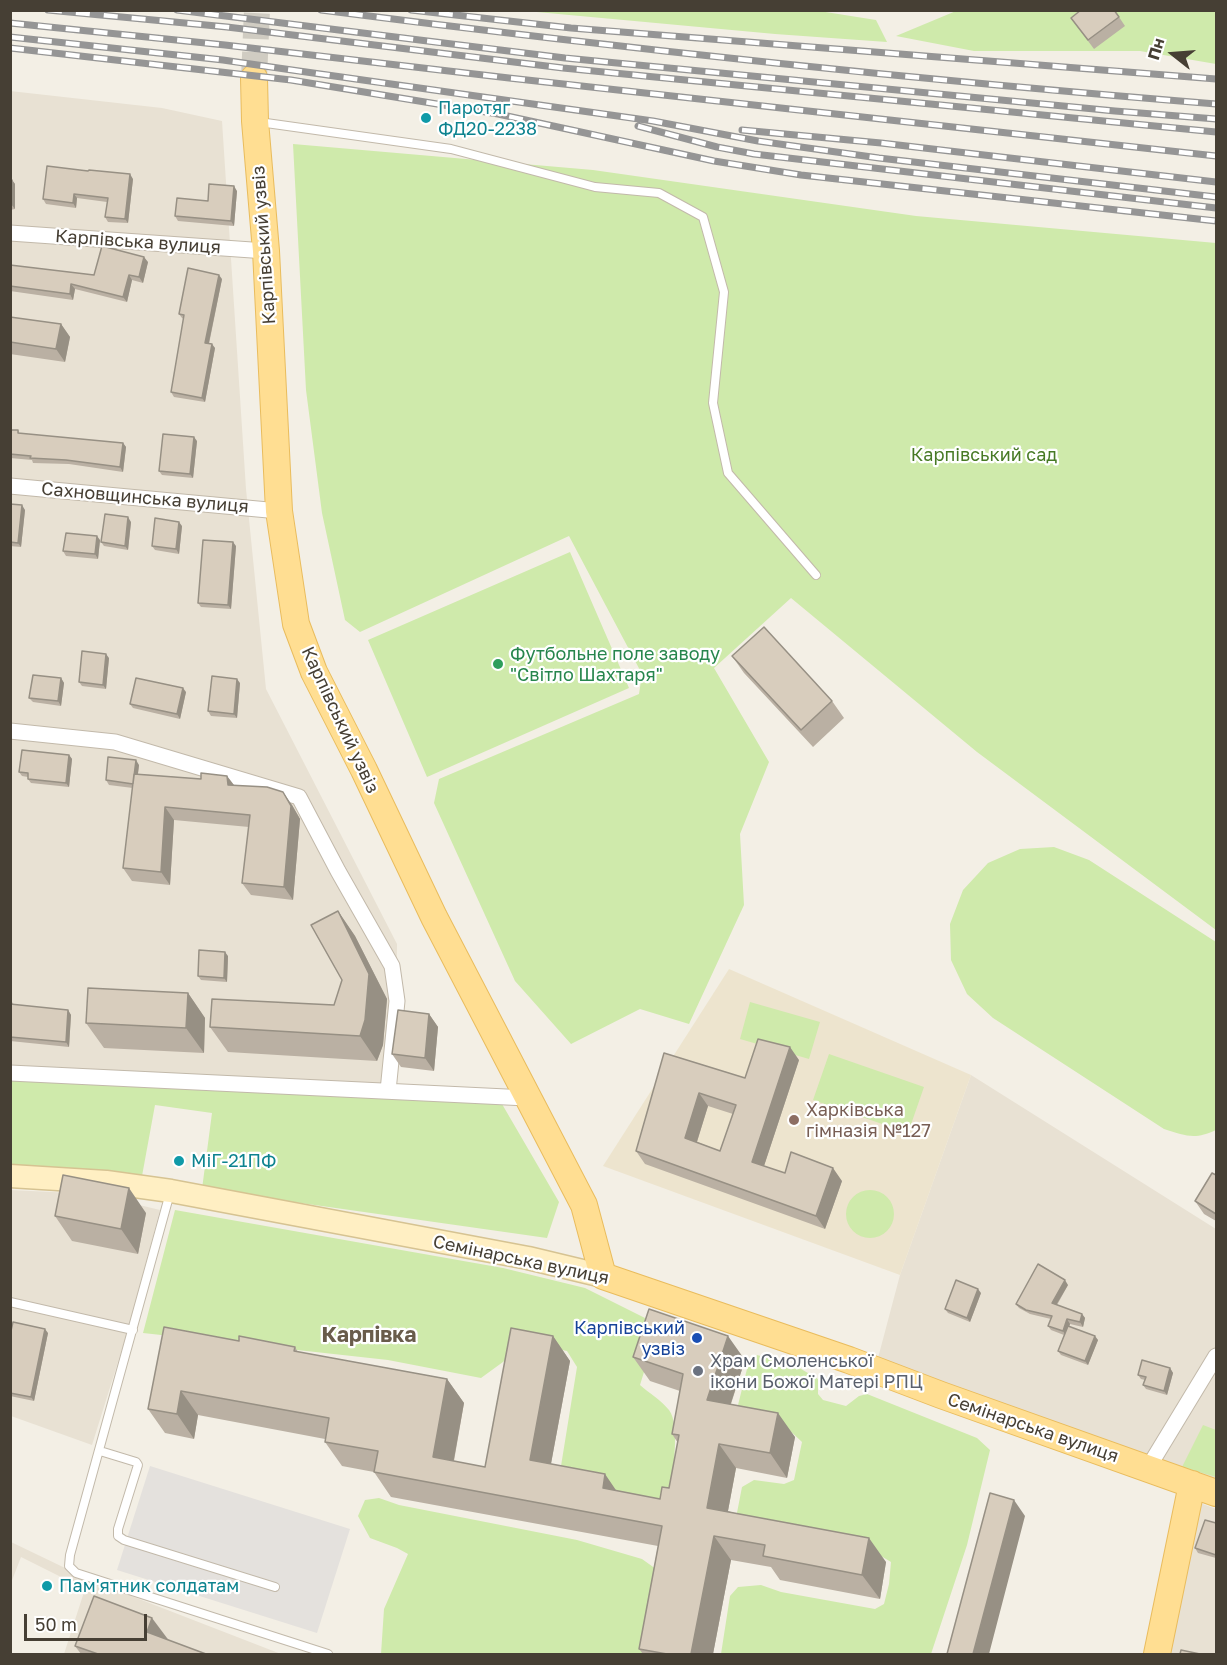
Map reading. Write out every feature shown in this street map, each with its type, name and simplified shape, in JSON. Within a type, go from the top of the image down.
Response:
[{"type":"main road","name":"Карпівський узвіз","points":[[254,78],[255,122],[266,250],[279,511],[296,624],[314,672],[434,917],[584,1205],[603,1276]]},
{"type":"main road","name":"Семінарська вулиця","points":[[10,1176],[106,1182],[171,1191],[528,1258],[603,1276],[849,1360],[1216,1493]]},
{"type":"main road","points":[[1157,1654],[1192,1484]]},
{"type":"street","name":"Карпівська вулиця","points":[[10,233],[266,250]]},
{"type":"street","name":"Сахновщинська вулиця","points":[[10,486],[279,511]]},
{"type":"street","points":[[10,731],[115,742],[299,797],[392,966],[398,1001],[388,1091]]},
{"type":"street","points":[[10,1073],[527,1098]]},
{"type":"street","points":[[1148,1468],[1216,1356]]},
{"type":"lane","points":[[255,122],[451,149],[595,187],[659,193],[703,217],[724,292],[713,403],[728,473],[816,575]]},
{"type":"lane","points":[[171,1191],[70,1555],[69,1566],[76,1574],[328,1654]]},
{"type":"lane","points":[[10,1302],[133,1330]]},
{"type":"lane","points":[[100,1450],[136,1462],[138,1465],[118,1529],[118,1536],[124,1540],[275,1587]]},
{"type":"shaded area","points":[[10,91],[162,108],[222,121],[246,489],[266,689],[397,944],[396,1087],[11,1065]]},
{"type":"shaded area","name":"Харківська гімназія №127","points":[[729,969],[971,1075],[900,1275],[603,1166]]},
{"type":"shaded area","points":[[971,1075],[1216,1229],[1216,1483],[878,1358],[900,1275]]},
{"type":"shaded area","points":[[10,1190],[94,1194],[160,1210],[128,1330],[92,1445],[11,1416]]},
{"type":"shaded area","points":[[150,1466],[350,1529],[317,1633],[117,1570]]},
{"type":"shaded area","points":[[1195,1501],[1216,1509],[1216,1654],[1164,1654]]},
{"type":"shaded area","points":[[11,1542],[90,1580],[281,1654],[64,1654],[85,1589],[21,1557],[11,1583]]},
{"type":"green space","points":[[813,10],[876,20],[887,42],[775,34],[526,11]]},
{"type":"green space","points":[[956,11],[1216,11],[1216,64],[1140,51],[974,51],[896,36]]},
{"type":"green space","name":"Карпівський сад","points":[[293,144],[593,170],[916,216],[1216,243],[1216,930],[977,752],[791,598],[714,668],[769,762],[740,834],[744,905],[689,1024],[640,1009],[571,1044],[515,981],[434,803],[439,779],[639,694],[642,674],[569,536],[360,632],[345,620],[322,513],[306,390]]},
{"type":"green space","name":"Футбольне поле заводу \"Світло Шахтаря\"","points":[[570,552],[629,688],[427,777],[368,640]]},
{"type":"green space","points":[[1054,847],[1089,860],[1216,942],[1216,1130],[1190,1136],[1164,1129],[993,1018],[967,994],[951,960],[950,924],[963,890],[988,863],[1020,849]]},
{"type":"green space","points":[[750,1002],[820,1022],[809,1059],[740,1039]]},
{"type":"green space","points":[[829,1054],[924,1087],[908,1133],[813,1100]]},
{"type":"green space","points":[[11,1080],[502,1104],[559,1202],[547,1238],[202,1189],[212,1113],[155,1105],[142,1176],[11,1167]]},
{"type":"green space","points":[[865,1190],[875,1190],[890,1200],[894,1214],[893,1223],[884,1234],[875,1238],[865,1238],[850,1228],[846,1219],[846,1209],[856,1194]]},
{"type":"green space","points":[[175,1210],[503,1268],[585,1288],[645,1318],[655,1336],[640,1385],[659,1400],[673,1417],[675,1452],[669,1498],[646,1502],[567,1479],[561,1466],[577,1367],[567,1351],[529,1343],[481,1378],[388,1360],[143,1333]]},
{"type":"green space","points":[[757,1355],[796,1366],[818,1379],[818,1394],[823,1400],[846,1406],[859,1396],[867,1394],[977,1438],[990,1450],[967,1545],[931,1654],[721,1654],[730,1596],[738,1587],[761,1585],[781,1592],[875,1609],[884,1604],[889,1584],[891,1562],[881,1556],[735,1523],[742,1487],[754,1480],[784,1484],[794,1480],[802,1442],[784,1425],[752,1415],[738,1405],[747,1369]]},
{"type":"green space","points":[[1203,1425],[1216,1430],[1216,1477],[1182,1467]]},
{"type":"green space","points":[[379,1498],[399,1505],[577,1540],[642,1559],[656,1569],[644,1654],[381,1654],[384,1609],[408,1554],[370,1538],[358,1516],[365,1500]]},
{"type":"building","points":[[1081,10],[1114,10],[1119,17],[1088,40],[1071,18]]},
{"type":"building","points":[[47,166],[130,174],[125,219],[105,217],[108,198],[74,194],[73,203],[43,199]]},
{"type":"building","points":[[10,180],[12,180],[12,205],[10,205]]},
{"type":"building","points":[[209,184],[234,186],[231,221],[175,216],[177,198],[208,201]]},
{"type":"building","points":[[102,246],[144,257],[139,277],[129,275],[123,297],[71,284],[70,294],[10,286],[10,265],[94,275]]},
{"type":"building","points":[[188,268],[219,275],[205,343],[212,344],[202,398],[171,392],[184,315],[179,314]]},
{"type":"building","points":[[10,317],[61,324],[56,349],[10,342]]},
{"type":"building","points":[[10,430],[18,430],[18,433],[123,443],[120,467],[10,454]]},
{"type":"building","points":[[163,434],[194,437],[190,474],[159,471]]},
{"type":"building","points":[[10,504],[22,505],[18,543],[10,542]]},
{"type":"building","points":[[105,514],[128,517],[125,546],[101,542]]},
{"type":"building","points":[[155,518],[179,522],[176,549],[152,546]]},
{"type":"building","points":[[66,533],[97,536],[95,554],[63,551]]},
{"type":"building","points":[[203,540],[233,542],[228,605],[198,603]]},
{"type":"building","points":[[764,627],[832,701],[801,730],[732,656]]},
{"type":"building","points":[[82,651],[106,654],[103,685],[79,682]]},
{"type":"building","points":[[33,675],[61,678],[58,701],[29,698]]},
{"type":"building","points":[[212,676],[237,679],[234,714],[208,711]]},
{"type":"building","points":[[136,678],[183,688],[177,714],[130,704]]},
{"type":"building","points":[[22,750],[69,755],[66,783],[28,779],[28,773],[19,772]]},
{"type":"building","points":[[108,757],[136,760],[133,784],[106,780]]},
{"type":"building","points":[[201,773],[227,776],[228,785],[267,787],[283,792],[291,806],[284,887],[242,883],[250,815],[165,807],[161,872],[123,868],[134,774],[201,779]]},
{"type":"building","points":[[338,911],[369,974],[365,1020],[360,1036],[210,1027],[212,999],[334,1005],[342,980],[311,925]]},
{"type":"building","points":[[199,950],[225,952],[224,978],[198,976]]},
{"type":"building","points":[[88,988],[188,993],[186,1028],[86,1023]]},
{"type":"building","points":[[10,1004],[68,1010],[66,1042],[10,1037]]},
{"type":"building","points":[[398,1010],[429,1014],[425,1058],[392,1054]]},
{"type":"building","points":[[758,1039],[790,1047],[752,1162],[785,1173],[791,1152],[833,1168],[816,1216],[636,1151],[664,1053],[745,1078]],"holes":[[[699,1093],[736,1105],[720,1151],[685,1138]]]},
{"type":"building","points":[[1212,1173],[1216,1175],[1216,1214],[1195,1201]]},
{"type":"building","points":[[63,1175],[129,1188],[121,1229],[55,1216]]},
{"type":"building","points":[[1038,1264],[1065,1280],[1052,1303],[1082,1314],[1080,1322],[1067,1319],[1063,1331],[1048,1326],[1052,1316],[1026,1310],[1016,1304]]},
{"type":"building","points":[[956,1280],[978,1289],[967,1318],[945,1309]]},
{"type":"building","points":[[649,1309],[728,1336],[707,1400],[778,1413],[770,1453],[719,1444],[707,1508],[869,1538],[862,1575],[763,1556],[765,1545],[714,1536],[691,1654],[667,1654],[639,1649],[662,1526],[374,1472],[378,1451],[325,1442],[329,1418],[181,1391],[177,1414],[148,1409],[164,1327],[239,1341],[239,1336],[295,1347],[294,1351],[447,1379],[433,1457],[485,1467],[511,1328],[553,1336],[530,1460],[605,1474],[603,1488],[660,1499],[662,1487],[669,1488],[679,1435],[672,1434],[683,1374],[633,1357]]},
{"type":"building","points":[[13,1322],[45,1329],[31,1397],[10,1393],[10,1335]]},
{"type":"building","points":[[1068,1326],[1095,1336],[1085,1361],[1058,1351]]},
{"type":"building","points":[[1142,1360],[1170,1368],[1164,1391],[1143,1385],[1146,1377],[1138,1375]]},
{"type":"building","points":[[990,1493],[1014,1500],[973,1654],[947,1654]]},
{"type":"building","points":[[1205,1520],[1216,1523],[1216,1555],[1195,1548]]},
{"type":"building","points":[[94,1596],[152,1618],[147,1632],[206,1654],[98,1654],[75,1646]]},
{"type":"building","points":[[1181,1650],[1200,1654],[1180,1654]]},
{"type":"tunnel","points":[[254,78],[257,10]]},
{"type":"railway","points":[[48,10],[227,27],[563,68],[1216,132]]},
{"type":"railway","points":[[177,10],[565,58],[1216,119]]},
{"type":"railway","points":[[321,10],[768,62],[992,85],[1216,104]]},
{"type":"railway","points":[[411,10],[571,28],[1216,79]]},
{"type":"railway","points":[[10,23],[1216,156]]},
{"type":"railway","points":[[10,37],[223,60],[653,121],[758,141],[879,158],[1216,197]]},
{"type":"railway","points":[[10,48],[291,80],[498,114],[714,161],[801,175],[1216,221]]},
{"type":"railway","points":[[638,126],[717,147],[754,154],[1216,208]]},
{"type":"railway","points":[[742,130],[881,143],[1216,182]]},
{"type":"place","name":"Паротяг ФД20-2238","points":[[426,118]]},
{"type":"place","name":"Футбольне поле заводу \"Світло Шахтаря\"","points":[[498,664]]},
{"type":"place","name":"Харківська гімназія №127","points":[[794,1120]]},
{"type":"place","name":"МіГ-21ПФ","points":[[179,1161]]},
{"type":"place","name":"Карпівський узвіз","points":[[697,1338]]},
{"type":"place","name":"Храм Смоленської ікони Божої Матері РПЦ","points":[[698,1371]]},
{"type":"place","name":"Пам'ятник солдатам","points":[[47,1586]]},
{"type":"district","name":"Карпівка","points":[[369,1335]]}]
